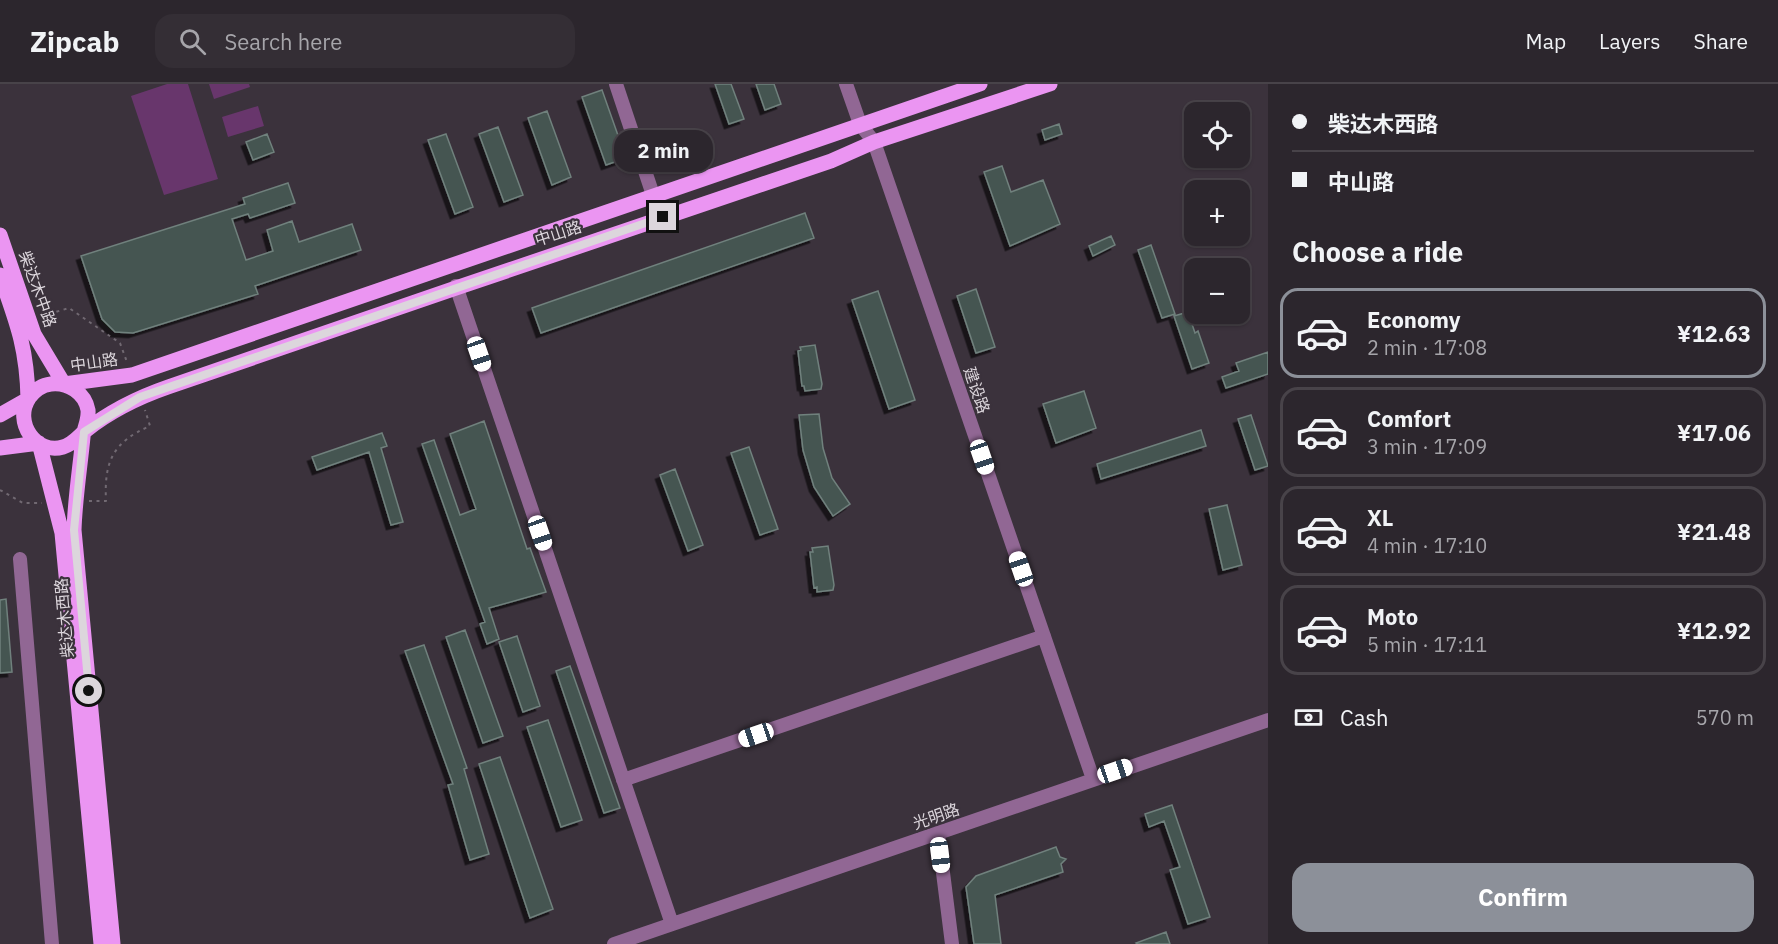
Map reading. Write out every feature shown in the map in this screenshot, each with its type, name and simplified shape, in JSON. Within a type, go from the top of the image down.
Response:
[{"type":"main road","name":"中山路","points":[[64,384],[132,375],[980,84]]},
{"type":"main road","name":"中山路","points":[[84,432],[140,397],[456,286],[831,161],[874,142],[1050,84]]},
{"type":"main road","name":"柴达木中路","points":[[0,235],[34,334],[64,384]]},
{"type":"main road","name":"柴达木中路","points":[[0,275],[22,336],[27,362],[28,399]]},
{"type":"main road","points":[[0,415],[28,399],[45,385],[64,384],[76,390],[86,405],[88,418],[84,432],[66,447],[52,448],[39,443],[25,427],[24,409],[28,399]]},
{"type":"main road","name":"柴达木西路","points":[[84,432],[74,530],[113,944]]},
{"type":"main road","points":[[0,448],[39,443]]},
{"type":"main road","name":"柴达木西路","points":[[39,443],[62,533],[100,944]]},
{"type":"street","points":[[616,84],[653,195]]},
{"type":"street","name":"建设路","points":[[846,84],[860,124],[874,142],[1093,779]]},
{"type":"street","points":[[456,286],[672,924]]},
{"type":"street","points":[[20,559],[52,944]]},
{"type":"street","points":[[623,780],[1044,636]]},
{"type":"street","name":"光明路","points":[[614,944],[1268,720]]},
{"type":"street","points":[[938,833],[952,944]]},
{"type":"shaded area","points":[[167,84],[188,84],[218,179],[164,195],[131,96]]},
{"type":"shaded area","points":[[209,84],[249,84],[250,87],[214,99]]},
{"type":"shaded area","points":[[258,106],[264,126],[228,137],[222,117]]},
{"type":"building","points":[[715,84],[731,84],[744,119],[729,124]]},
{"type":"building","points":[[756,84],[774,84],[781,104],[765,110]]},
{"type":"building","points":[[602,90],[626,158],[606,165],[582,97]]},
{"type":"building","points":[[547,111],[571,177],[552,185],[528,118]]},
{"type":"building","points":[[1059,124],[1062,134],[1045,140],[1042,130]]},
{"type":"building","points":[[498,127],[523,195],[504,202],[479,134]]},
{"type":"building","points":[[267,134],[274,152],[253,160],[246,142]]},
{"type":"building","points":[[446,134],[473,207],[455,214],[428,140]]},
{"type":"building","points":[[1002,166],[1011,192],[1043,180],[1060,224],[1010,246],[984,172]]},
{"type":"building","points":[[288,183],[295,203],[250,218],[248,214],[232,219],[246,260],[273,251],[267,230],[292,221],[299,242],[352,224],[361,250],[255,286],[258,294],[133,333],[115,332],[102,319],[81,256],[245,204],[243,198]]},
{"type":"building","points":[[805,213],[814,238],[541,333],[532,308]]},
{"type":"building","points":[[1111,236],[1115,245],[1093,256],[1089,246]]},
{"type":"building","points":[[1151,245],[1175,314],[1162,318],[1138,250]]},
{"type":"building","points":[[976,289],[995,347],[976,353],[957,296]]},
{"type":"building","points":[[878,291],[915,400],[889,409],[852,300]]},
{"type":"building","points":[[1184,313],[1184,324],[1192,324],[1195,333],[1198,331],[1209,363],[1192,369],[1174,316]]},
{"type":"building","points":[[815,345],[821,389],[805,391],[802,386],[798,351],[801,350],[800,347]]},
{"type":"building","points":[[1268,352],[1268,374],[1226,388],[1222,377],[1239,371],[1236,363]]},
{"type":"building","points":[[1084,391],[1096,428],[1056,443],[1043,404]]},
{"type":"building","points":[[819,414],[823,448],[832,478],[850,504],[833,516],[814,487],[803,450],[799,415]]},
{"type":"building","points":[[1251,415],[1268,466],[1255,470],[1238,419]]},
{"type":"building","points":[[484,421],[527,549],[530,548],[546,592],[489,608],[499,639],[487,644],[480,624],[485,622],[422,444],[434,440],[460,515],[476,509],[450,434]]},
{"type":"building","points":[[1201,430],[1206,446],[1101,479],[1097,464]]},
{"type":"building","points":[[382,433],[387,446],[381,448],[403,522],[391,525],[369,452],[317,470],[312,457]]},
{"type":"building","points":[[749,447],[778,529],[760,535],[731,453]]},
{"type":"building","points":[[675,469],[703,545],[688,551],[660,475]]},
{"type":"building","points":[[1227,505],[1242,565],[1223,570],[1209,509]]},
{"type":"building","points":[[828,546],[833,590],[817,592],[817,587],[814,588],[810,552],[813,552],[812,548]]},
{"type":"building","points":[[6,599],[12,672],[0,673],[0,600]]},
{"type":"building","points":[[465,630],[503,736],[483,743],[446,637]]},
{"type":"building","points":[[517,636],[540,706],[523,712],[499,642]]},
{"type":"building","points":[[424,645],[467,768],[464,769],[489,854],[470,860],[448,785],[453,784],[405,651]]},
{"type":"building","points":[[570,666],[620,808],[604,813],[556,671]]},
{"type":"building","points":[[548,720],[582,820],[561,827],[527,727]]},
{"type":"building","points":[[500,757],[553,909],[530,918],[479,764]]},
{"type":"building","points":[[1172,805],[1210,917],[1188,924],[1170,870],[1180,867],[1164,821],[1149,827],[1145,814]]},
{"type":"building","points":[[1056,847],[1060,857],[1066,859],[1061,864],[1063,872],[995,895],[1001,944],[974,944],[966,887],[976,876]]},
{"type":"building","points":[[1166,932],[1170,944],[1136,943]]},
{"type":"route","points":[[89,691],[74,530],[75,502],[84,432],[140,397],[456,286],[663,217]]}]
